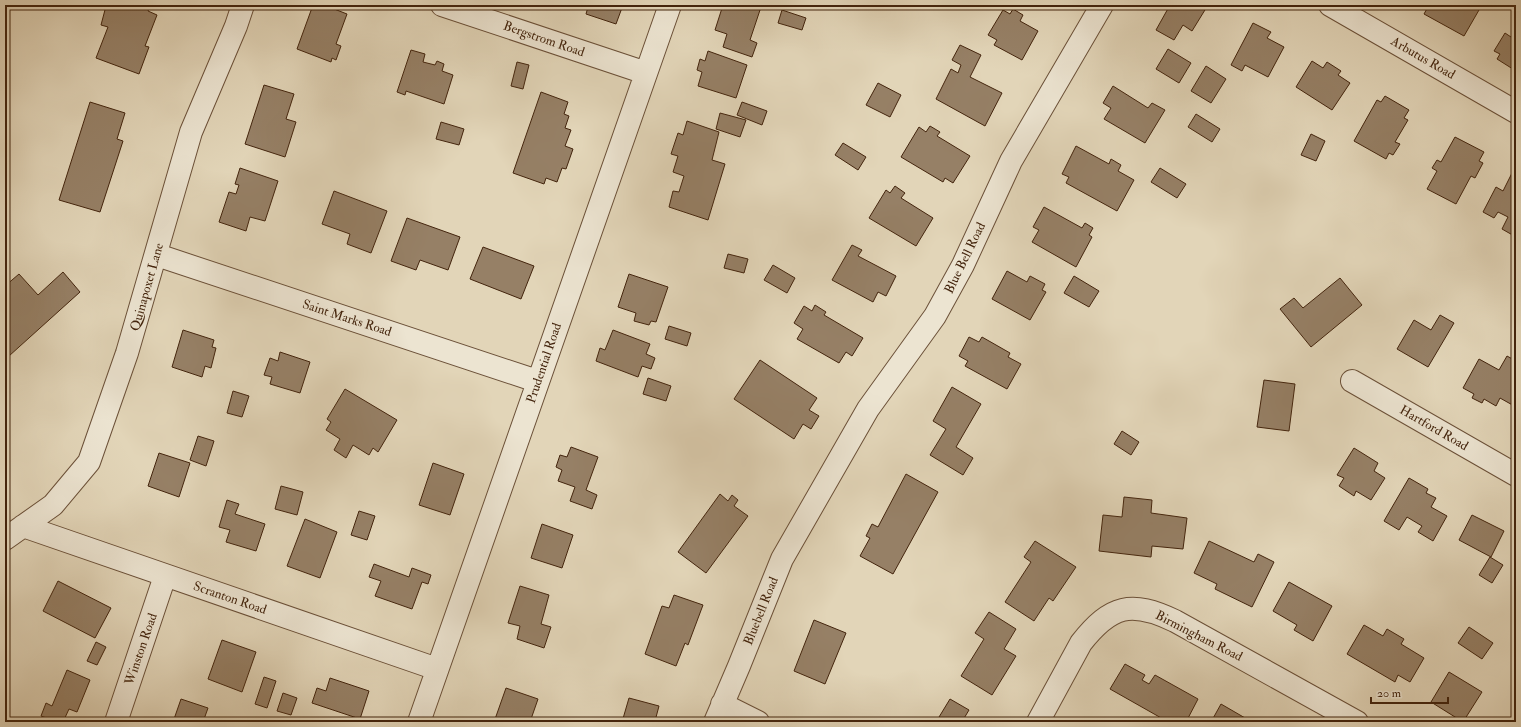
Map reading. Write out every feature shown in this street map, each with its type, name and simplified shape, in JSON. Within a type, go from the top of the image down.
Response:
[{"type":"street","name":"Quinapoxet Lane","points":[[5,539],[53,505],[89,462],[127,353],[192,132],[243,5]]},
{"type":"street","name":"Bergstrom Road","points":[[442,5],[646,73]]},
{"type":"street","name":"Prudential Road","points":[[419,722],[670,5]]},
{"type":"street","name":"Blue Bell Road","points":[[813,502],[868,409],[936,316],[963,265],[1011,161],[1102,5]]},
{"type":"street","name":"Arbutus Road","points":[[1330,5],[1516,112]]},
{"type":"street","name":"Saint Marks Road","points":[[157,255],[538,381]]},
{"type":"street","name":"Hartford Road","points":[[1352,381],[1516,475]]},
{"type":"street","name":"Bluebell Road","points":[[718,713],[739,666],[782,559],[813,502]]},
{"type":"street","name":"Scranton Road","points":[[23,526],[437,669]]},
{"type":"street","name":"Winston Road","points":[[116,722],[165,576]]},
{"type":"street","name":"Birmingham Road","points":[[1038,722],[1081,644],[1100,621],[1112,613],[1122,609],[1137,609],[1157,613],[1175,622],[1357,722]]},
{"type":"street","points":[[718,713],[758,722]]},
{"type":"building","points":[[115,5],[150,5],[148,11],[157,15],[145,46],[149,47],[139,74],[96,58],[108,27],[101,25],[106,6],[113,8]]},
{"type":"building","points":[[313,5],[324,5],[347,14],[336,44],[341,46],[336,60],[332,58],[331,62],[297,49]]},
{"type":"building","points":[[583,5],[623,5],[616,24],[586,14],[588,7]]},
{"type":"building","points":[[723,5],[743,5],[760,10],[750,40],[757,43],[752,57],[723,47],[727,34],[715,30]]},
{"type":"building","points":[[1170,5],[1208,5],[1192,31],[1183,25],[1174,40],[1156,30]]},
{"type":"building","points":[[1429,5],[1453,5],[1457,8],[1459,5],[1470,5],[1479,10],[1464,36],[1424,14]]},
{"type":"building","points":[[1013,9],[1023,15],[1020,21],[1038,31],[1022,60],[994,45],[997,40],[988,35],[1003,10],[1010,14]]},
{"type":"building","points":[[782,10],[806,18],[802,30],[778,23]]},
{"type":"building","points":[[1253,23],[1271,32],[1267,38],[1284,47],[1268,77],[1245,65],[1242,71],[1231,65]]},
{"type":"building","points":[[1516,28],[1516,71],[1497,59],[1500,54],[1494,51],[1505,33],[1511,37]]},
{"type":"building","points":[[960,45],[981,55],[970,77],[1002,93],[985,126],[936,99],[951,69],[958,73],[961,65],[952,60]]},
{"type":"building","points":[[1168,49],[1191,63],[1179,83],[1156,69]]},
{"type":"building","points":[[411,50],[425,54],[423,62],[435,65],[437,61],[444,64],[442,71],[453,75],[444,104],[406,91],[405,95],[397,92]]},
{"type":"building","points":[[708,51],[747,65],[736,98],[698,86],[702,72],[697,70],[700,59],[705,61]]},
{"type":"building","points":[[1312,61],[1323,68],[1327,62],[1341,71],[1338,75],[1350,83],[1332,110],[1296,87]]},
{"type":"building","points":[[517,62],[529,65],[523,89],[511,86]]},
{"type":"building","points":[[1206,66],[1226,79],[1211,103],[1191,91]]},
{"type":"building","points":[[878,83],[901,95],[890,117],[866,105]]},
{"type":"building","points":[[264,85],[294,94],[286,119],[296,122],[285,157],[245,144]]},
{"type":"building","points":[[1113,86],[1148,108],[1152,103],[1165,110],[1145,143],[1104,119],[1111,108],[1103,103]]},
{"type":"building","points":[[541,92],[568,102],[564,114],[569,116],[565,128],[571,130],[565,146],[573,149],[566,169],[562,168],[557,182],[546,178],[544,184],[513,173]]},
{"type":"building","points":[[1385,96],[1409,110],[1404,118],[1408,120],[1395,142],[1400,144],[1393,155],[1389,153],[1386,159],[1354,141],[1377,100],[1381,102]]},
{"type":"building","points":[[90,102],[125,113],[117,139],[123,141],[100,212],[59,200]]},
{"type":"building","points":[[742,102],[767,111],[762,125],[737,115]]},
{"type":"building","points":[[720,113],[746,120],[740,137],[716,129]]},
{"type":"building","points":[[1196,114],[1220,129],[1212,142],[1188,127]]},
{"type":"building","points":[[687,121],[719,132],[712,160],[725,164],[708,220],[669,207],[673,191],[679,192],[684,176],[673,172],[678,156],[671,154],[678,133],[683,135]]},
{"type":"building","points":[[441,122],[464,129],[459,145],[436,139]]},
{"type":"building","points":[[930,126],[940,132],[937,136],[970,156],[953,183],[945,178],[943,182],[901,157],[919,127],[926,132]]},
{"type":"building","points":[[1311,134],[1325,141],[1316,161],[1301,155]]},
{"type":"building","points":[[1455,137],[1484,152],[1479,161],[1483,163],[1475,178],[1471,176],[1456,204],[1427,189],[1437,171],[1432,168],[1437,160],[1441,162]]},
{"type":"building","points":[[843,143],[866,157],[858,170],[835,155]]},
{"type":"building","points":[[1076,146],[1109,164],[1111,159],[1121,165],[1118,171],[1134,180],[1117,211],[1066,183],[1069,177],[1062,174]]},
{"type":"building","points":[[240,168],[278,181],[265,221],[250,217],[246,231],[219,222],[229,192],[236,194],[239,185],[235,184]]},
{"type":"building","points":[[1160,168],[1186,184],[1177,198],[1151,182]]},
{"type":"building","points":[[1513,171],[1516,172],[1516,237],[1502,229],[1508,217],[1498,212],[1494,218],[1483,212],[1496,187],[1503,191]]},
{"type":"building","points":[[895,186],[905,193],[901,198],[933,218],[916,246],[869,218],[886,190],[890,193]]},
{"type":"building","points":[[334,191],[387,211],[371,253],[347,244],[350,234],[322,224]]},
{"type":"building","points":[[1044,207],[1082,228],[1085,223],[1093,228],[1089,235],[1092,237],[1076,267],[1032,242],[1039,230],[1033,227]]},
{"type":"building","points":[[407,218],[460,237],[448,270],[420,260],[416,270],[391,261]]},
{"type":"building","points":[[852,245],[862,250],[858,256],[896,276],[886,296],[878,292],[873,302],[832,280]]},
{"type":"building","points":[[483,247],[534,266],[521,299],[470,279]]},
{"type":"building","points":[[728,254],[748,259],[744,273],[724,268]]},
{"type":"building","points":[[773,265],[795,278],[787,293],[764,280]]},
{"type":"building","points":[[1007,271],[1027,282],[1030,276],[1045,284],[1042,290],[1046,292],[1030,320],[992,299]]},
{"type":"building","points":[[63,272],[80,292],[9,356],[5,351],[5,286],[19,274],[38,295]]},
{"type":"building","points":[[629,274],[668,287],[656,322],[651,321],[649,325],[634,321],[636,313],[618,307]]},
{"type":"building","points":[[1074,276],[1099,291],[1089,307],[1064,293]]},
{"type":"building","points":[[1340,278],[1362,305],[1311,347],[1280,309],[1294,298],[1303,308]]},
{"type":"building","points":[[815,305],[826,312],[824,315],[863,338],[852,356],[846,352],[839,363],[797,339],[803,329],[794,323],[804,306],[812,311]]},
{"type":"building","points":[[1440,315],[1454,323],[1428,367],[1397,349],[1414,320],[1431,330]]},
{"type":"building","points":[[669,326],[691,333],[687,346],[665,339]]},
{"type":"building","points":[[183,330],[214,340],[212,347],[216,348],[211,368],[205,366],[202,377],[172,367]]},
{"type":"building","points":[[613,330],[650,344],[646,354],[655,358],[651,369],[642,366],[638,377],[596,361],[600,348],[605,350]]},
{"type":"building","points":[[969,337],[979,342],[982,337],[1010,353],[1008,357],[1021,364],[1007,389],[965,366],[968,361],[959,356]]},
{"type":"building","points":[[280,352],[310,362],[300,393],[270,384],[272,377],[264,375],[270,358],[278,361]]},
{"type":"building","points":[[1507,356],[1516,361],[1516,407],[1500,398],[1496,406],[1484,399],[1482,403],[1472,398],[1474,394],[1463,388],[1479,359],[1499,370]]},
{"type":"building","points":[[760,360],[817,398],[809,410],[819,416],[811,429],[803,424],[794,439],[734,399]]},
{"type":"building","points":[[648,378],[671,386],[666,401],[643,394]]},
{"type":"building","points":[[1264,380],[1295,384],[1289,431],[1257,427]]},
{"type":"building","points":[[952,387],[981,404],[956,447],[973,458],[963,475],[930,455],[946,429],[933,421]]},
{"type":"building","points":[[345,389],[397,420],[378,452],[373,448],[369,455],[353,445],[346,458],[334,450],[340,439],[326,430],[331,422],[327,419]]},
{"type":"building","points":[[233,391],[249,396],[242,417],[227,413]]},
{"type":"building","points":[[1122,431],[1139,442],[1131,455],[1114,444]]},
{"type":"building","points":[[198,436],[214,441],[206,466],[190,460]]},
{"type":"building","points":[[571,447],[598,457],[586,490],[597,495],[592,509],[570,501],[575,487],[558,481],[562,470],[556,467],[560,455],[567,457]]},
{"type":"building","points":[[1354,448],[1378,463],[1374,471],[1385,478],[1371,500],[1356,491],[1354,496],[1339,486],[1344,478],[1337,475]]},
{"type":"building","points":[[159,453],[190,463],[179,497],[148,486]]},
{"type":"building","points":[[433,463],[464,474],[450,515],[419,505]]},
{"type":"building","points":[[906,474],[938,492],[893,574],[860,556],[870,538],[866,536],[872,524],[878,527]]},
{"type":"building","points":[[1409,478],[1428,489],[1426,493],[1436,498],[1431,507],[1447,516],[1433,541],[1418,532],[1422,526],[1407,517],[1399,530],[1384,521]]},
{"type":"building","points":[[281,486],[303,492],[297,515],[275,509]]},
{"type":"building","points":[[720,494],[728,501],[732,495],[738,500],[734,506],[748,516],[706,573],[678,552]]},
{"type":"building","points":[[1124,497],[1152,500],[1151,513],[1187,518],[1183,549],[1152,546],[1151,557],[1099,551],[1103,515],[1122,517]]},
{"type":"building","points":[[227,500],[239,504],[235,514],[265,524],[256,551],[226,542],[230,530],[219,527]]},
{"type":"building","points":[[359,511],[375,516],[367,540],[351,535]]},
{"type":"building","points":[[1472,515],[1504,531],[1491,557],[1459,540]]},
{"type":"building","points":[[305,519],[337,532],[320,578],[287,566]]},
{"type":"building","points":[[542,524],[573,535],[562,568],[531,558]]},
{"type":"building","points":[[1035,541],[1076,567],[1053,601],[1049,598],[1034,621],[1005,602],[1031,562],[1024,557]]},
{"type":"building","points":[[1209,541],[1254,562],[1258,554],[1274,562],[1252,607],[1215,589],[1217,584],[1194,573]]},
{"type":"building","points":[[1490,557],[1503,565],[1492,583],[1479,575]]},
{"type":"building","points":[[374,564],[409,577],[412,568],[431,575],[428,584],[422,582],[412,609],[375,596],[381,581],[369,577]]},
{"type":"building","points":[[58,581],[111,608],[95,638],[43,611]]},
{"type":"building","points":[[1289,582],[1332,606],[1313,641],[1294,630],[1297,625],[1273,611]]},
{"type":"building","points":[[520,586],[549,595],[541,624],[551,627],[544,648],[517,639],[520,626],[508,623]]},
{"type":"building","points":[[674,595],[703,605],[688,645],[685,643],[676,666],[645,654],[662,606],[669,608]]},
{"type":"building","points":[[989,612],[1016,629],[1004,649],[1016,656],[992,695],[961,676],[984,639],[975,633]]},
{"type":"building","points":[[814,620],[846,633],[825,684],[794,671]]},
{"type":"building","points":[[1364,625],[1383,636],[1387,629],[1404,639],[1401,644],[1424,658],[1410,682],[1398,675],[1395,682],[1347,654]]},
{"type":"building","points":[[1469,627],[1493,643],[1482,659],[1458,643]]},
{"type":"building","points":[[222,640],[256,652],[242,692],[208,679]]},
{"type":"building","points":[[96,642],[106,647],[97,665],[87,661]]},
{"type":"building","points":[[1125,664],[1145,675],[1142,680],[1149,684],[1155,675],[1198,699],[1186,722],[1162,722],[1163,719],[1110,689]]},
{"type":"building","points":[[67,670],[90,680],[77,712],[69,709],[63,722],[57,722],[41,716],[46,703],[52,706]]},
{"type":"building","points":[[1449,672],[1482,692],[1463,722],[1431,702]]},
{"type":"building","points":[[264,677],[276,681],[267,708],[255,704]]},
{"type":"building","points":[[330,678],[369,691],[360,719],[312,703],[317,688],[326,691]]},
{"type":"building","points":[[506,688],[538,699],[530,722],[494,722]]},
{"type":"building","points":[[283,693],[297,698],[291,715],[277,711]]},
{"type":"building","points":[[629,698],[659,706],[655,721],[658,722],[622,722]]},
{"type":"building","points":[[181,699],[208,708],[203,722],[173,722]]},
{"type":"building","points":[[950,699],[969,710],[963,720],[965,722],[936,722]]},
{"type":"building","points":[[1221,704],[1252,722],[1211,722]]}]
